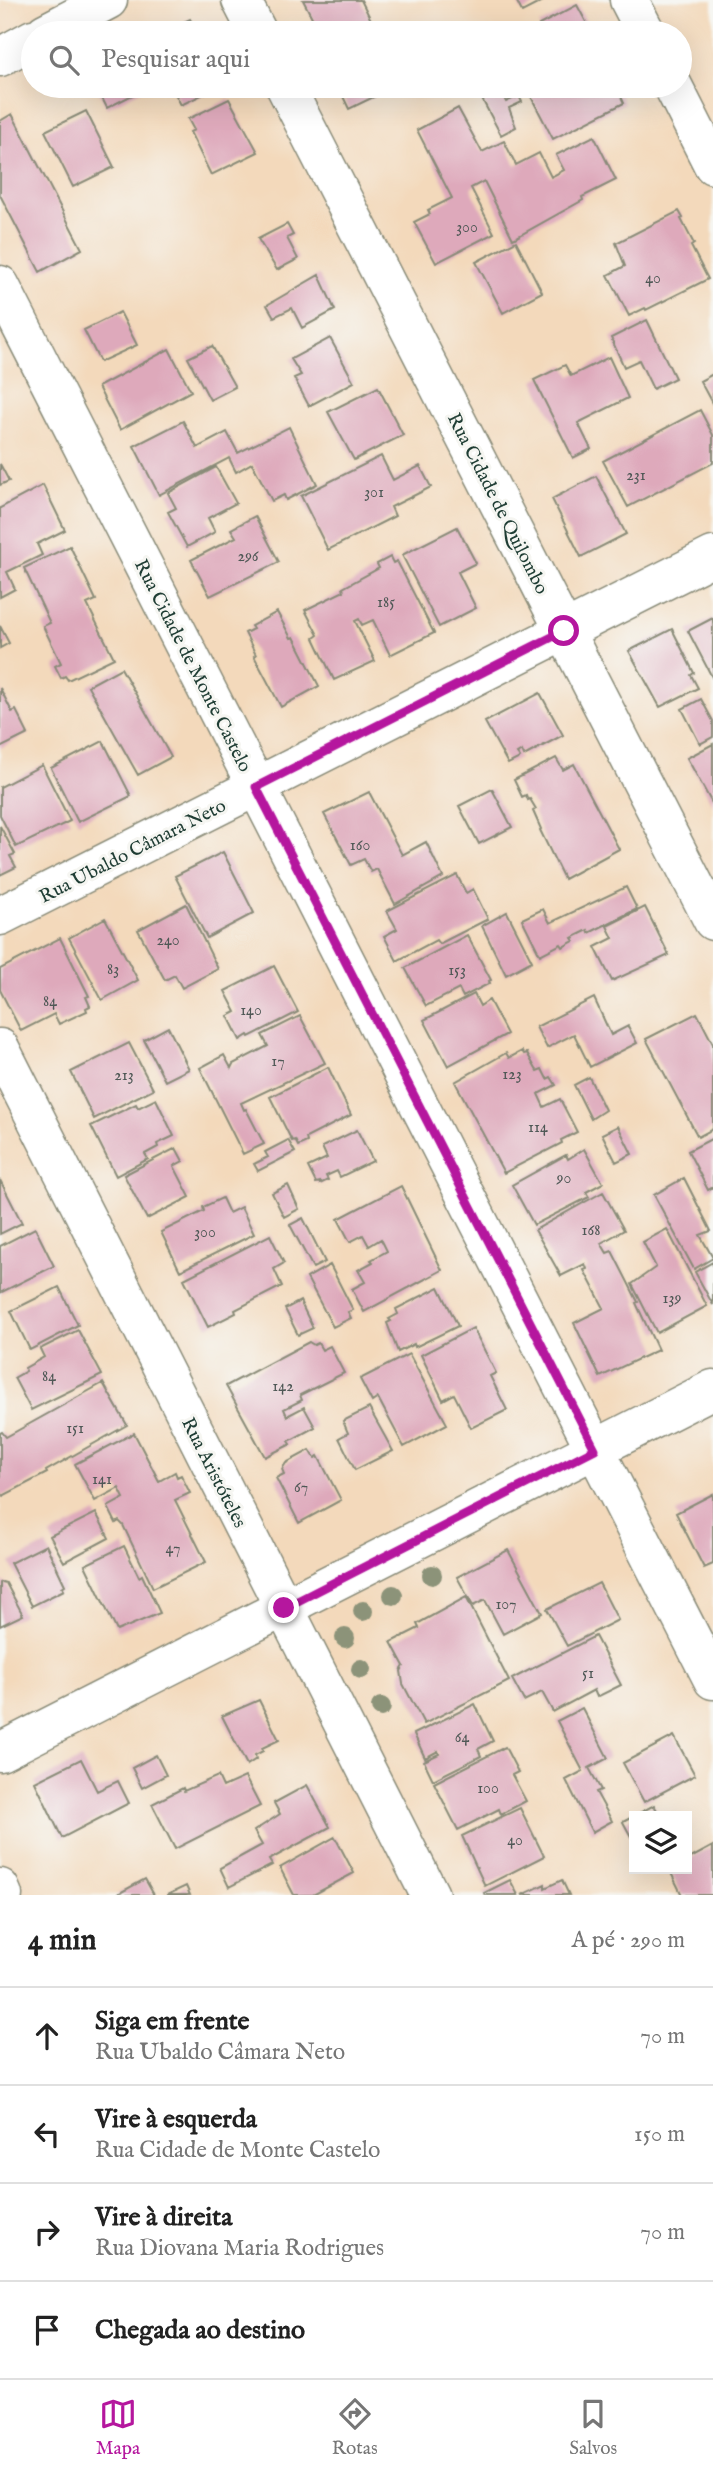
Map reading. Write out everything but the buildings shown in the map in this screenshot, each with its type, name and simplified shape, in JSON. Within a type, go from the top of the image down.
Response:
[{"type":"street","points":[[68,21],[108,0]]},
{"type":"street","points":[[241,0],[252,21]]},
{"type":"street","points":[[629,0],[640,21]]},
{"type":"street","points":[[0,57],[21,46]]},
{"type":"street","name":"Rua Cidade de Quilombo","points":[[291,98],[713,921]]},
{"type":"street","points":[[679,98],[713,164]]},
{"type":"street","name":"Rua Cidade de Monte Castelo","points":[[0,285],[713,1680]]},
{"type":"street","name":"Rua Ubaldo Câmara Neto","points":[[0,916],[713,556]]},
{"type":"street","name":"Rua Aristóteles","points":[[0,1048],[430,1895]]},
{"type":"street","points":[[0,1752],[713,1389]]},
{"type":"street","points":[[0,1888],[4,1895]]},
{"type":"route","points":[[284,1608],[595,1449],[256,787],[564,631]]}]
